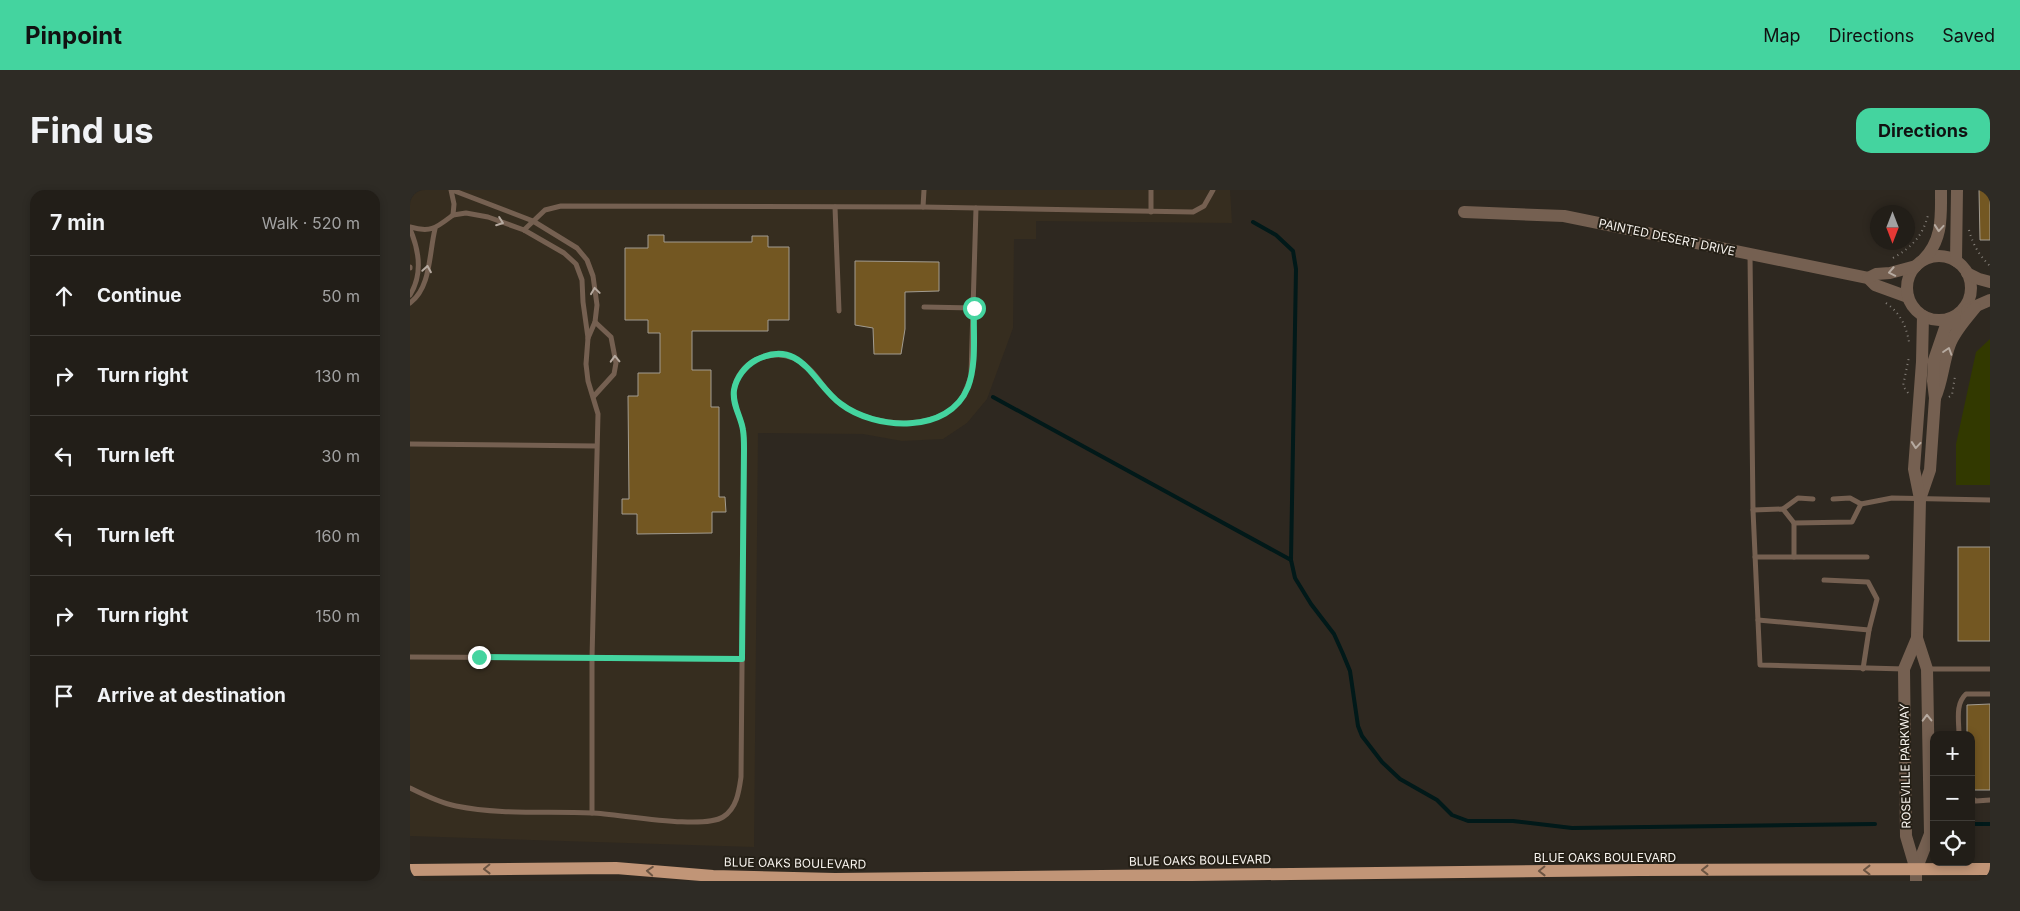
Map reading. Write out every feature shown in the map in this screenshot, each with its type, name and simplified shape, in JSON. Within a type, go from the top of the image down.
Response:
[{"type":"main road","name":"BLUE OAKS BOULEVARD","points":[[410,870],[616,868],[713,876],[830,880],[1916,875],[1990,869]]},
{"type":"street","points":[[1941,190],[1938,237],[1933,250],[1920,263],[1908,280],[1908,297],[1916,311],[1923,316],[1939,321],[1990,300]]},
{"type":"street","points":[[1956,261],[1957,190]]},
{"type":"street","name":"PAINTED DESERT DRIVE","points":[[1464,212],[1564,216],[1868,278],[1875,285],[1908,297]]},
{"type":"street","points":[[1920,263],[1939,256],[1956,261],[1967,272],[1979,279],[1990,282]]},
{"type":"street","name":"PAINTED DESERT DRIVE","points":[[1868,278],[1876,274],[1890,273],[1920,263]]},
{"type":"street","points":[[1959,314],[1967,305],[1972,289],[1967,272]]},
{"type":"street","points":[[1935,398],[1942,382],[1944,362],[1951,342],[1975,307]]},
{"type":"street","name":"ROSEVILLE PARKWAY","points":[[1920,499],[1930,470],[1935,398],[1933,381],[1934,360],[1944,328],[1959,314]]},
{"type":"street","name":"ROSEVILLE PARKWAY","points":[[1916,875],[1930,834],[1926,669],[1917,638],[1920,499],[1914,469],[1920,396],[1923,316]]},
{"type":"street","name":"ROSEVILLE PARKWAY","points":[[1916,875],[1906,836],[1904,669],[1917,638]]},
{"type":"lane","points":[[453,215],[452,190],[533,221],[577,248],[587,260],[593,276],[597,305],[595,322],[588,338]]},
{"type":"lane","points":[[924,190],[924,208]]},
{"type":"lane","points":[[1151,190],[1151,212]]},
{"type":"lane","points":[[524,230],[545,210],[562,206],[976,208],[1192,212],[1204,206],[1213,190]]},
{"type":"lane","points":[[835,207],[839,311]]},
{"type":"lane","points":[[410,788],[453,806],[514,813],[592,813],[708,822],[723,817],[733,806],[739,794],[744,449],[743,430],[734,402],[734,389],[740,374],[750,363],[765,355],[783,355],[797,360],[809,368],[841,404],[875,421],[914,423],[931,419],[948,411],[960,401],[967,389],[971,376],[973,360],[976,208]]},
{"type":"lane","points":[[410,228],[423,231],[435,229],[453,215],[466,213],[488,218],[524,230],[564,253],[576,264],[582,280],[582,302],[588,338],[586,364],[588,381],[598,414],[592,658],[592,813]]},
{"type":"lane","points":[[410,228],[419,257],[417,273],[410,295]]},
{"type":"lane","points":[[410,303],[418,297],[425,282],[435,229]]},
{"type":"lane","points":[[1750,254],[1753,510],[1760,665],[1904,669]]},
{"type":"lane","points":[[924,307],[974,308]]},
{"type":"lane","points":[[594,396],[614,374],[616,363],[611,337],[595,322]]},
{"type":"lane","points":[[410,444],[596,446]]},
{"type":"lane","points":[[1753,510],[1783,509],[1798,498],[1813,499]]},
{"type":"lane","points":[[1833,499],[1850,498],[1861,504],[1892,498],[1990,500]]},
{"type":"lane","points":[[1794,523],[1852,522],[1861,504]]},
{"type":"lane","points":[[1783,509],[1794,523],[1794,557]]},
{"type":"lane","points":[[1755,557],[1867,557]]},
{"type":"lane","points":[[1824,580],[1868,582],[1877,599],[1869,630],[1863,668]]},
{"type":"lane","points":[[1758,620],[1869,630]]},
{"type":"lane","points":[[410,657],[742,659]]},
{"type":"lane","points":[[1926,669],[1990,669]]},
{"type":"lane","points":[[1959,731],[1959,705],[1961,698],[1966,694],[1990,694]]},
{"type":"lane","points":[[1975,799],[1990,800]]},
{"type":"path","points":[[1893,258],[1907,250],[1921,235],[1928,212]]},
{"type":"path","points":[[1969,230],[1979,255],[1990,266]]},
{"type":"path","points":[[1885,302],[1896,310],[1904,323],[1909,343]]},
{"type":"path","points":[[1910,350],[1903,386],[1910,395],[1920,396]]},
{"type":"path","points":[[1935,398],[1947,399],[1952,395],[1956,370]]},
{"type":"shaded area","points":[[410,190],[1230,190],[1232,223],[1036,221],[1036,239],[1014,239],[1013,328],[987,399],[967,423],[943,439],[902,441],[863,434],[758,433],[754,847],[410,836]]},
{"type":"green space","points":[[1990,339],[1990,485],[1956,485],[1956,444],[1976,352]]},
{"type":"building","points":[[1979,190],[1990,190],[1990,240],[1980,240]]},
{"type":"building","points":[[648,235],[664,235],[664,242],[752,242],[752,236],[768,236],[768,247],[789,247],[789,320],[768,320],[768,331],[692,331],[692,370],[711,370],[711,407],[719,407],[719,497],[725,497],[726,512],[712,512],[712,533],[637,534],[637,514],[622,514],[622,499],[629,499],[628,396],[638,396],[638,373],[660,373],[660,333],[648,333],[648,320],[625,320],[625,248],[648,248]]},
{"type":"building","points":[[855,261],[939,262],[939,291],[905,292],[905,329],[901,354],[874,354],[873,328],[855,325]]},
{"type":"building","points":[[1958,547],[1990,547],[1990,641],[1958,641]]},
{"type":"building","points":[[1990,704],[1990,790],[1975,790],[1975,731],[1967,731],[1967,705]]},
{"type":"waterway","points":[[1253,222],[1276,235],[1293,251],[1296,269],[1291,560],[1295,578],[1311,604],[1334,634],[1350,671],[1358,726],[1362,736],[1382,762],[1400,779],[1437,800],[1452,815],[1468,821],[1513,821],[1572,828],[1875,824]]},
{"type":"waterway","points":[[993,397],[1291,560]]},
{"type":"waterway","points":[[1975,824],[1990,824]]},
{"type":"route","points":[[479,657],[742,659],[744,449],[743,430],[734,402],[734,389],[740,374],[750,363],[765,355],[783,355],[797,360],[809,368],[828,392],[841,404],[858,414],[875,421],[894,423],[914,423],[931,419],[948,411],[960,401],[967,389],[973,360],[974,308]]}]
